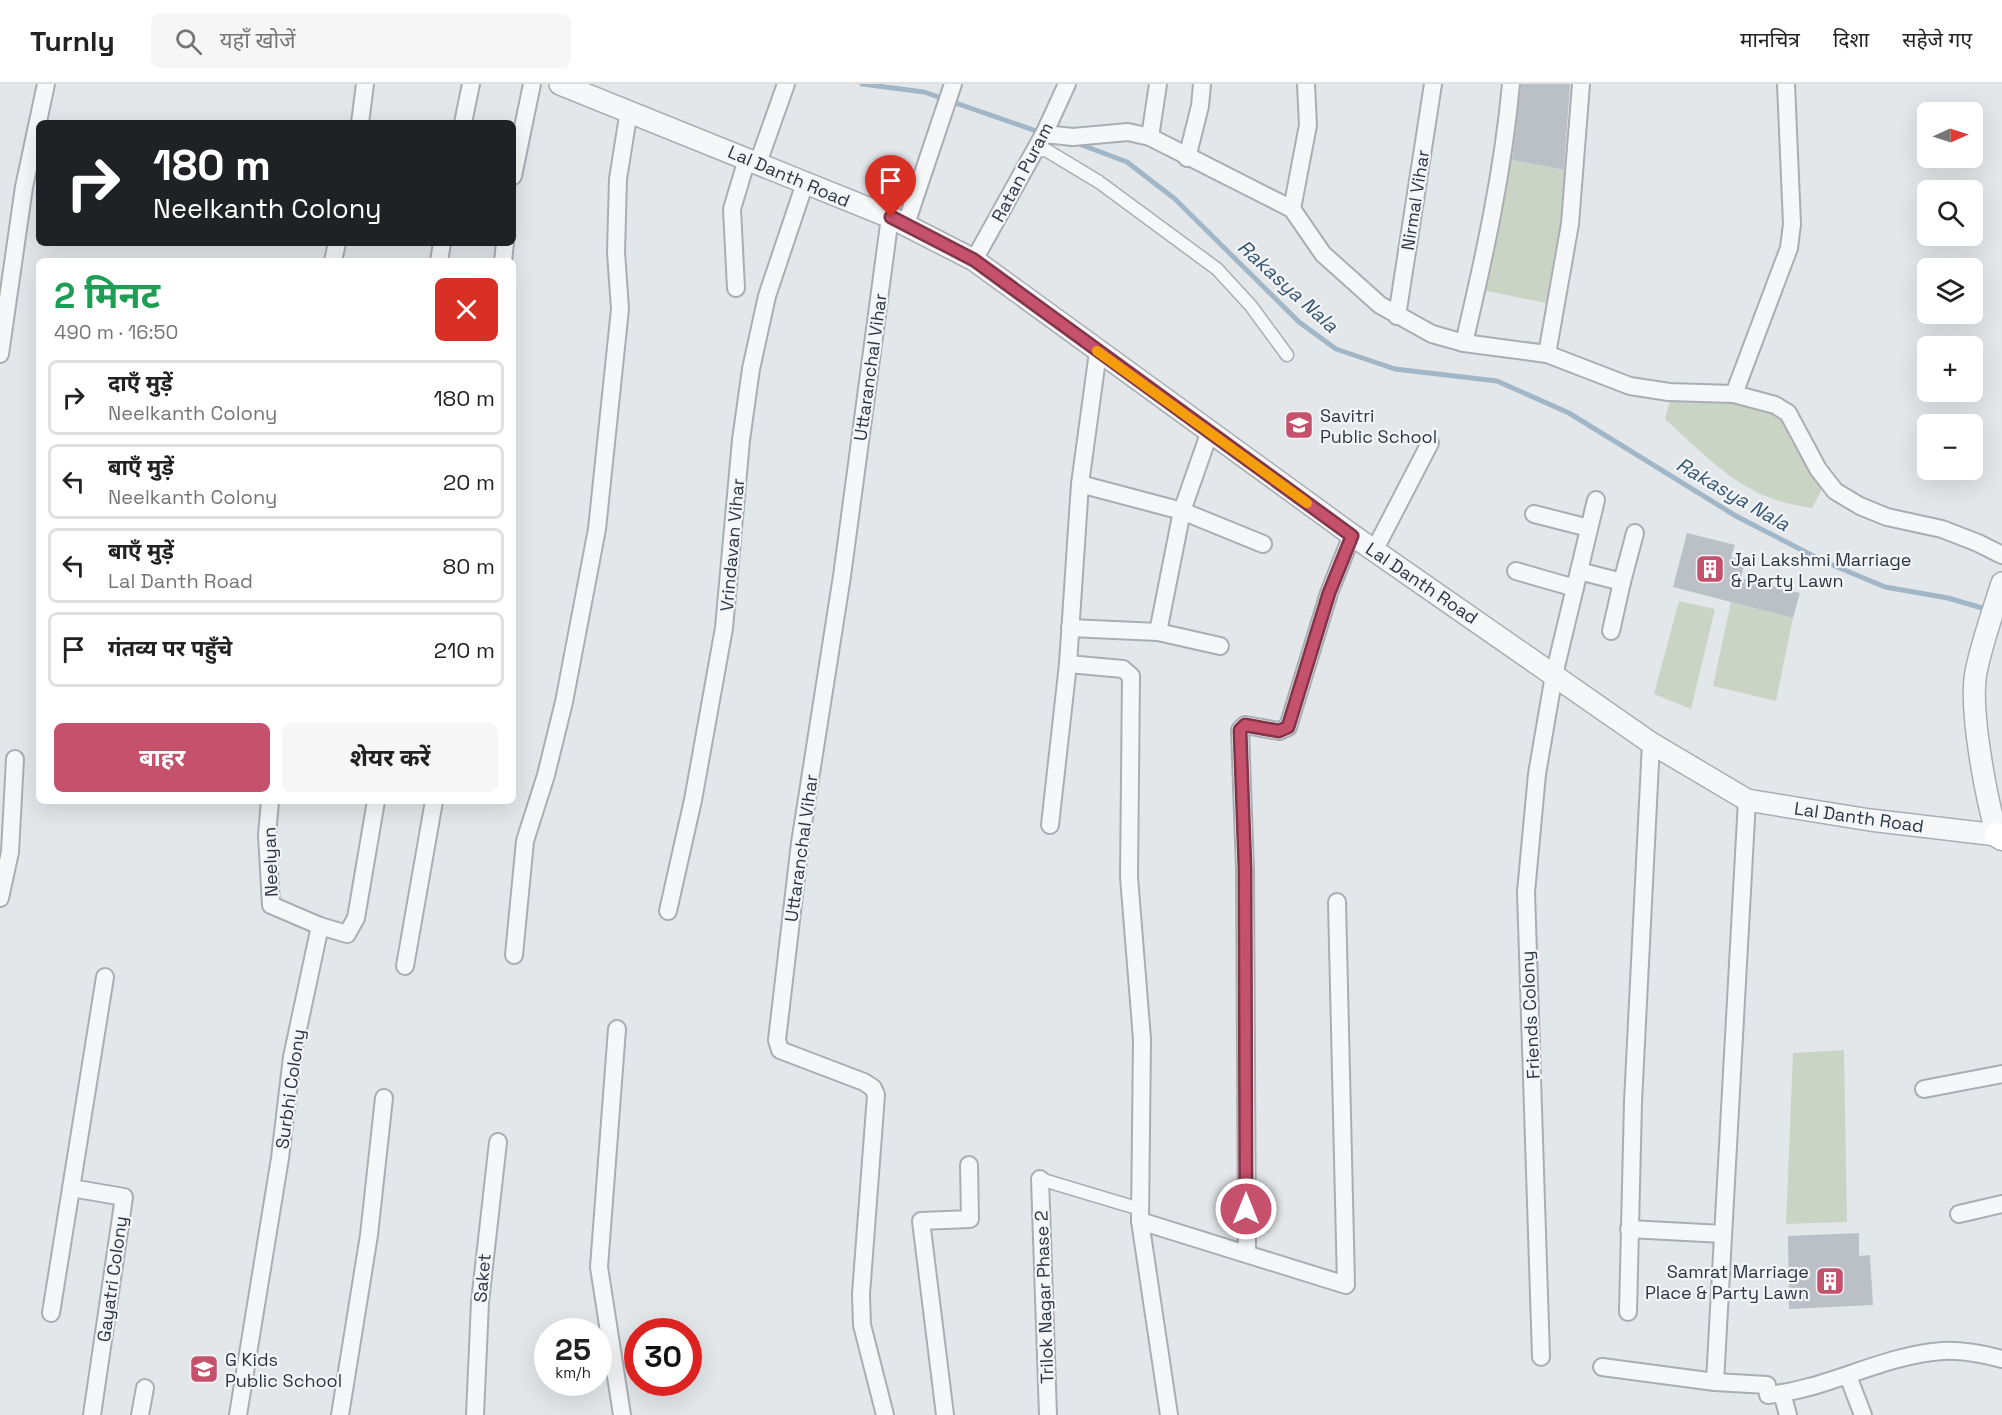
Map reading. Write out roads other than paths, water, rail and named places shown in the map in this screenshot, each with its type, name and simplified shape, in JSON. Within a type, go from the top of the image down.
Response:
[{"type":"street","points":[[38,120],[46,84]]},
{"type":"street","points":[[360,120],[365,84]]},
{"type":"street","points":[[464,120],[471,84]]},
{"type":"street","points":[[516,162],[532,84]]},
{"type":"street","name":"Lal Danth Road","points":[[560,84],[629,110],[898,221],[974,260],[1352,536],[1651,742],[1747,800],[1870,820],[2000,837]]},
{"type":"street","name":"Ratan Puram","points":[[974,260],[1044,134],[1067,84]]},
{"type":"street","points":[[1150,137],[1158,84]]},
{"type":"street","points":[[1187,158],[1200,106],[1202,84]]},
{"type":"street","points":[[1292,209],[1308,125],[1306,84]]},
{"type":"street","name":"Nirmal Vihar","points":[[1397,316],[1433,84]]},
{"type":"street","points":[[1464,344],[1488,238],[1507,129],[1511,84]]},
{"type":"street","points":[[1547,354],[1570,224],[1581,84]]},
{"type":"street","points":[[1734,393],[1789,248],[1792,224],[1786,84]]},
{"type":"street","points":[[736,288],[732,209],[785,86]]},
{"type":"street","points":[[898,221],[944,111],[952,86]]},
{"type":"street","points":[[514,955],[525,841],[546,775],[564,702],[597,529],[620,309],[616,252],[618,179],[629,110]]},
{"type":"street","points":[[0,354],[24,186],[36,130]]},
{"type":"street","points":[[1044,134],[1073,137],[1128,132],[1150,137],[1187,158],[1292,209],[1323,254],[1380,305],[1432,334],[1464,344],[1547,354],[1630,386],[1669,392],[1734,393],[1775,405],[1788,413],[1818,469],[1835,491],[1860,506],[1887,517],[1942,529],[2002,555]]},
{"type":"street","points":[[1034,151],[1046,150],[1099,182],[1217,269],[1251,306],[1287,355]]},
{"type":"street","name":"Vrindavan Vihar","points":[[668,911],[693,800],[724,628],[741,440],[751,369],[767,296],[805,183]]},
{"type":"street","name":"Uttaranchal Vihar","points":[[885,1415],[862,1325],[861,1304],[876,1095],[873,1088],[864,1082],[780,1050],[777,1040],[800,843],[898,221]]},
{"type":"street","points":[[1050,825],[1068,664],[1080,484],[1098,352]]},
{"type":"street","points":[[1158,632],[1182,511],[1210,431]]},
{"type":"street","points":[[1374,551],[1430,443]]},
{"type":"street","points":[[1080,484],[1182,511],[1263,544]]},
{"type":"street","name":"Friends Colony","points":[[1541,1357],[1526,892],[1537,774],[1554,675],[1596,501]]},
{"type":"street","points":[[1534,514],[1589,528]]},
{"type":"street","points":[[1611,631],[1635,533]]},
{"type":"street","points":[[1247,1254],[1245,869],[1240,730],[1245,725],[1279,731],[1288,727],[1329,593],[1352,536]]},
{"type":"street","points":[[1516,571],[1622,582]]},
{"type":"street","points":[[2000,837],[1989,807],[1975,706],[1976,673],[2002,583]]},
{"type":"street","points":[[1070,628],[1158,632],[1220,646]]},
{"type":"street","points":[[1068,664],[1123,669],[1131,676],[1129,878],[1142,1039],[1140,1215],[1169,1415]]},
{"type":"street","points":[[1628,1312],[1633,1090],[1651,742]]},
{"type":"street","points":[[0,898],[10,852],[15,759]]},
{"type":"street","points":[[1715,1382],[1747,800]]},
{"type":"street","name":"Neelyan","points":[[270,804],[267,835],[271,905],[320,926]]},
{"type":"street","points":[[320,926],[347,934],[356,918],[375,804]]},
{"type":"street","points":[[405,966],[433,804]]},
{"type":"street","points":[[1040,1179],[1247,1254],[1346,1285],[1337,902]]},
{"type":"street","name":"Surbhi Colony","points":[[238,1415],[280,1158],[292,1057],[320,926]]},
{"type":"street","points":[[51,1313],[105,977]]},
{"type":"street","points":[[617,1029],[599,1267],[622,1415]]},
{"type":"street","points":[[1924,1089],[2002,1074]]},
{"type":"street","points":[[340,1415],[369,1235],[384,1098]]},
{"type":"street","name":"Saket","points":[[475,1415],[481,1290],[498,1142]]},
{"type":"street","points":[[945,1415],[921,1221],[970,1219],[969,1165]]},
{"type":"street","name":"Trilok Nagar Phase 2","points":[[1040,1179],[1048,1415]]},
{"type":"street","name":"Gayatri Colony","points":[[71,1188],[124,1197],[92,1415]]},
{"type":"street","points":[[1959,1214],[2002,1204]]},
{"type":"street","points":[[1629,1228],[1723,1234]]},
{"type":"street","points":[[1602,1367],[1715,1382],[1767,1384],[1768,1395],[1848,1376],[1901,1358],[1944,1351],[1979,1353],[2002,1359]]},
{"type":"street","points":[[1848,1376],[1863,1415]]},
{"type":"street","points":[[140,1415],[145,1388]]},
{"type":"street","points":[[1782,1393],[1788,1415]]},
{"type":"waterway","name":"Rakasya Nala","points":[[862,84],[924,92],[1042,133]]},
{"type":"waterway","name":"Rakasya Nala","points":[[1074,142],[1127,162],[1175,199],[1299,322],[1336,349],[1395,369],[1497,381],[1569,413],[1736,516],[1823,561],[1885,587],[1948,598],[1989,610]]},
{"type":"place","name":"Savitri Public School","points":[[1299,425]]},
{"type":"place","name":"Jai Lakshmi Marriage & Party Lawn","points":[[1710,569]]},
{"type":"place","name":"Samrat Marriage Place & Party Lawn","points":[[1830,1281]]},
{"type":"place","name":"G Kids Public School","points":[[204,1369]]}]
